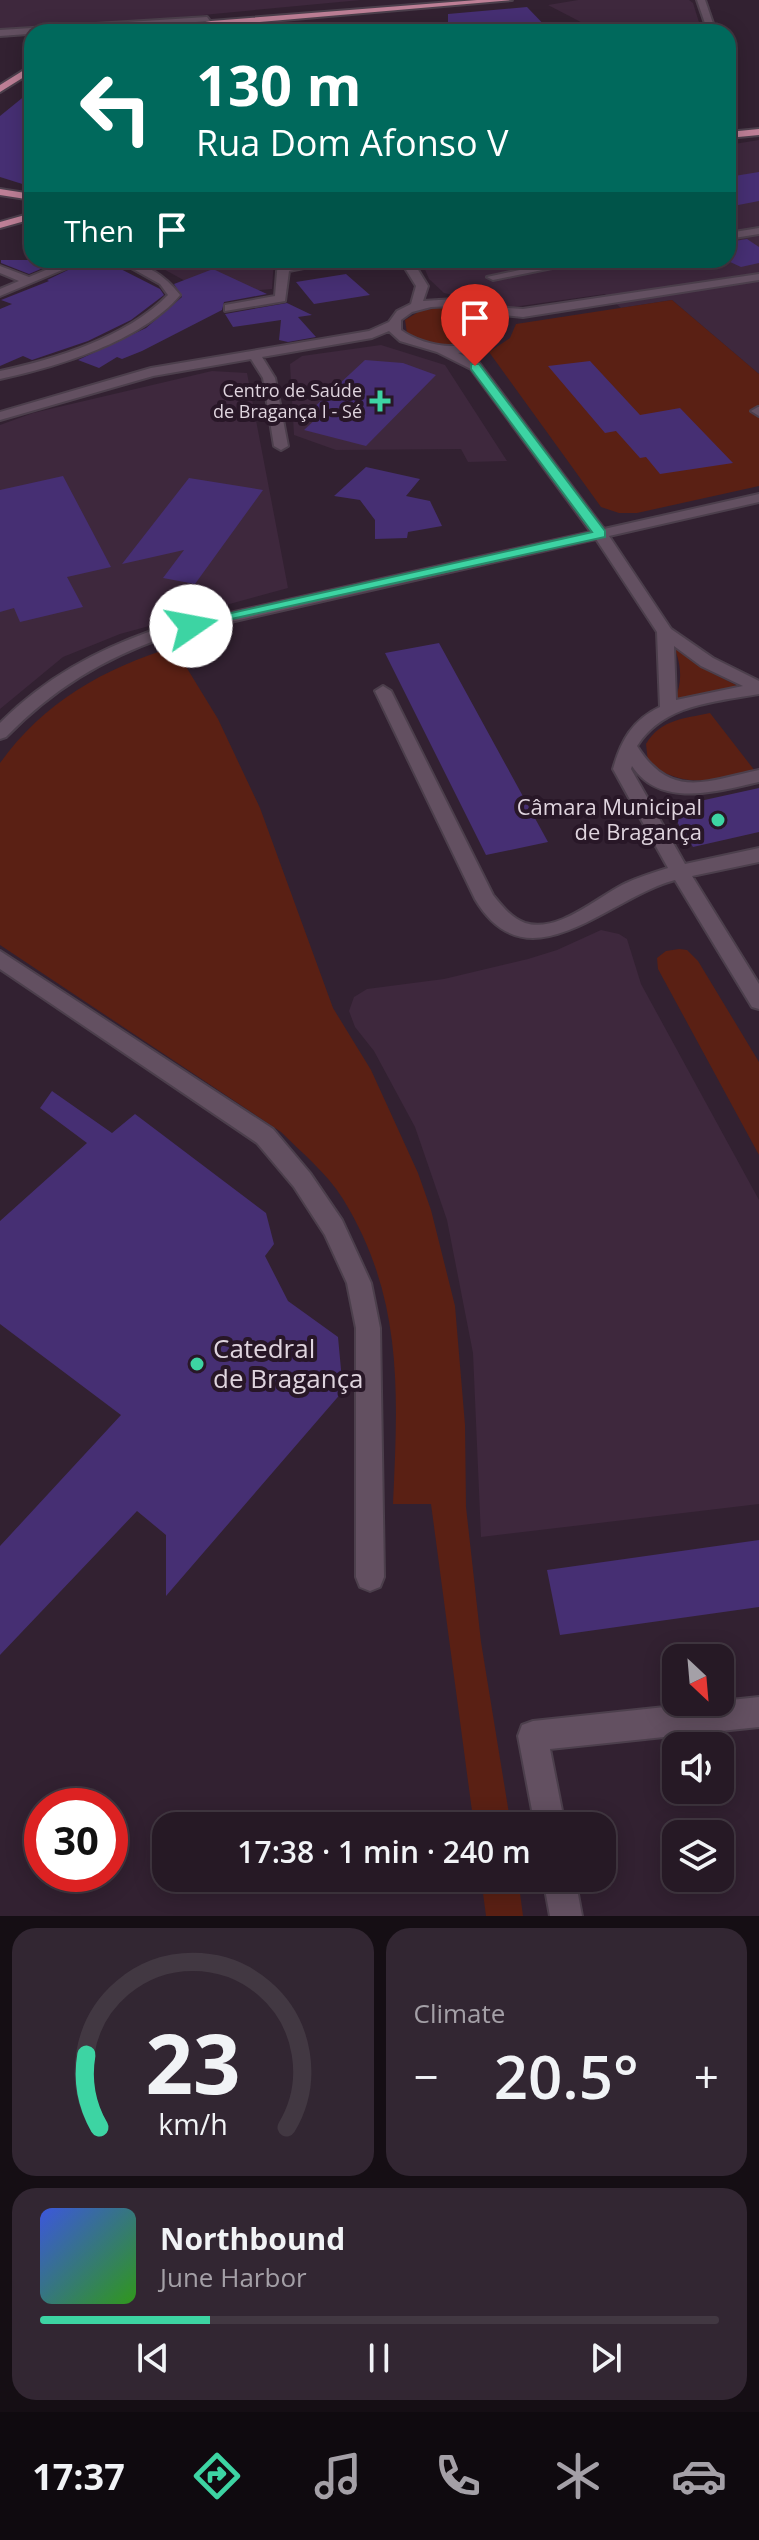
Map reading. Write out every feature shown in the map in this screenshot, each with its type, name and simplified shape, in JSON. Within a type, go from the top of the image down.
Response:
[{"type":"main road","points":[[174,24],[424,0]]},
{"type":"main road","points":[[204,24],[508,0]]},
{"type":"main road","points":[[0,76],[24,63]]},
{"type":"main road","points":[[0,89],[24,73]]},
{"type":"main road","points":[[736,133],[759,131]]},
{"type":"main road","points":[[0,192],[24,196]]},
{"type":"main road","points":[[0,214],[24,210]]},
{"type":"main road","points":[[0,225],[24,218]]},
{"type":"street","points":[[701,0],[709,24]]},
{"type":"street","points":[[138,24],[207,19]]},
{"type":"street","points":[[0,34],[24,32]]},
{"type":"street","points":[[0,34],[24,36]]},
{"type":"street","points":[[736,235],[759,231]]},
{"type":"street","points":[[0,293],[61,268]]},
{"type":"street","points":[[0,375],[51,362],[142,322],[166,308],[174,295],[164,282],[138,268]]},
{"type":"street","points":[[229,308],[281,299],[283,268]]},
{"type":"street","points":[[411,268],[422,286],[455,303],[481,310],[523,313],[759,277]]},
{"type":"street","points":[[493,277],[542,268]]},
{"type":"street","points":[[0,269],[29,281]]},
{"type":"street","points":[[416,306],[422,296],[422,286]]},
{"type":"street","points":[[0,416],[151,372],[372,334],[393,325],[400,314],[416,306],[455,303]]},
{"type":"street","points":[[481,310],[496,325]]},
{"type":"street","points":[[393,325],[401,338],[411,344],[441,349],[477,345],[492,336],[496,325],[523,313]]},
{"type":"street","points":[[322,344],[401,338]]},
{"type":"street","points":[[475,366],[477,345]]},
{"type":"street","points":[[441,349],[475,366],[600,534],[665,632],[707,662],[759,688]]},
{"type":"street","points":[[255,355],[269,378],[281,446]]},
{"type":"street","points":[[0,733],[26,705],[73,669],[98,656],[160,633],[759,498]]},
{"type":"street","points":[[665,632],[668,706]]},
{"type":"street","points":[[759,688],[668,706],[641,727],[628,745],[622,769],[680,873],[759,1001]]},
{"type":"street","points":[[383,691],[485,899],[508,924],[534,933],[557,930],[632,888],[680,873],[759,855]]},
{"type":"street","points":[[628,745],[647,774],[675,786],[713,785],[759,776]]},
{"type":"street","points":[[0,959],[265,1136],[296,1170],[329,1220],[352,1263],[365,1314],[371,1374],[370,1577]]},
{"type":"street","points":[[547,1812],[533,1736],[759,1712]]},
{"type":"street","points":[[562,1892],[566,1916]]},
{"type":"shaded area","points":[[0,0],[361,0],[139,21],[24,24],[24,28],[0,29]]},
{"type":"shaded area","points":[[578,0],[689,0],[693,3],[700,24],[585,24],[548,5]]},
{"type":"shaded area","points":[[759,140],[759,374],[672,300],[621,308],[605,294],[506,308],[444,293],[429,279],[424,268],[736,268],[736,144]]},
{"type":"shaded area","points":[[162,268],[273,268],[272,289],[209,294]]},
{"type":"shaded area","points":[[672,300],[759,374],[759,486],[637,513],[619,513],[601,507],[489,352],[510,338],[516,324]]},
{"type":"shaded area","points":[[444,307],[468,311],[483,320],[483,332],[456,344],[425,342],[407,333],[405,320],[420,311]]},
{"type":"shaded area","name":"Centro de Saúde de Bragança I - Sé","points":[[381,345],[445,365],[507,461],[468,462],[461,449],[336,450],[294,435],[290,364],[302,356]]},
{"type":"shaded area","points":[[212,371],[247,373],[288,588],[120,634],[63,657],[0,709],[0,425],[33,413]]},
{"type":"shaded area","points":[[671,640],[702,668],[742,688],[674,701],[680,670]]},
{"type":"shaded area","points":[[174,647],[218,719],[260,808],[333,1008],[371,1070],[418,1173],[431,1210],[455,1306],[465,1425],[466,1507],[481,1642],[509,1812],[472,1812],[431,1504],[393,1504],[395,1385],[387,1310],[363,1236],[343,1199],[322,1172],[281,1132],[0,945],[0,763],[17,741],[56,705],[100,677]]},
{"type":"shaded area","points":[[710,713],[755,771],[686,780],[661,771],[648,762],[646,744],[659,729],[674,721]]},
{"type":"shaded area","points":[[601,930],[627,939],[641,984],[759,1200],[759,1504],[481,1537],[473,1353],[447,1220],[415,1127],[374,1051],[355,1027],[349,1011],[354,997],[367,989],[444,979],[528,959]]},
{"type":"shaded area","points":[[687,950],[698,961],[759,1062],[759,1155],[658,969],[657,958],[666,951]]},
{"type":"shaded area","points":[[483,1892],[520,1892],[523,1916],[486,1916]]},
{"type":"building","points":[[527,7],[543,24],[448,24],[448,14]]},
{"type":"building","points":[[24,96],[24,184],[0,177],[0,116]]},
{"type":"building","points":[[759,172],[759,201],[736,205],[736,176]]},
{"type":"building","points":[[747,239],[759,247],[759,263],[741,267],[736,265],[736,241]]},
{"type":"building","points":[[1,260],[24,260],[24,268],[43,268],[29,274],[1,263]]},
{"type":"building","points":[[72,268],[119,268],[160,289],[164,295],[131,320],[88,341],[32,360],[23,356],[0,366],[0,309],[12,304],[1,300]]},
{"type":"building","points":[[213,269],[267,294],[224,302],[222,310],[142,351],[122,359],[117,357],[99,368],[78,360],[146,328],[182,297],[174,284]]},
{"type":"building","points":[[346,274],[370,295],[314,304],[296,282]]},
{"type":"building","points":[[287,303],[312,315],[298,317],[316,337],[288,342],[279,340],[281,320],[233,327],[225,314]]},
{"type":"building","points":[[365,360],[403,363],[436,375],[366,446],[304,430],[320,415],[309,412]]},
{"type":"building","points":[[590,361],[640,415],[680,408],[733,463],[660,474],[646,457],[640,458],[616,431],[605,433],[548,366]]},
{"type":"building","points":[[366,467],[420,479],[406,496],[430,501],[442,526],[408,532],[407,538],[375,539],[375,520],[360,500],[334,496]]},
{"type":"building","points":[[63,476],[111,567],[67,577],[83,607],[20,622],[14,608],[0,612],[0,490]]},
{"type":"building","points":[[189,478],[263,490],[195,584],[163,578],[184,550],[122,564]]},
{"type":"building","points":[[439,643],[548,842],[486,855],[385,653]]},
{"type":"building","name":"Câmara Municipal de Bragança","points":[[759,788],[759,832],[693,847],[668,808]]},
{"type":"building","name":"Catedral de Bragança","points":[[52,1091],[112,1133],[135,1114],[266,1213],[274,1244],[265,1256],[288,1301],[338,1337],[343,1391],[166,1596],[166,1535],[137,1511],[0,1655],[0,1546],[121,1415],[0,1324],[0,1221],[87,1143],[40,1108]]},
{"type":"building","points":[[759,1540],[759,1607],[560,1635],[547,1570]]},
{"type":"place","name":"Centro de Saúde de Bragança I - Sé","points":[[380,401]]},
{"type":"place","name":"Câmara Municipal de Bragança","points":[[718,820]]},
{"type":"place","name":"Catedral de Bragança","points":[[197,1364]]},
{"type":"route","points":[[191,626],[600,534],[475,366]]}]
